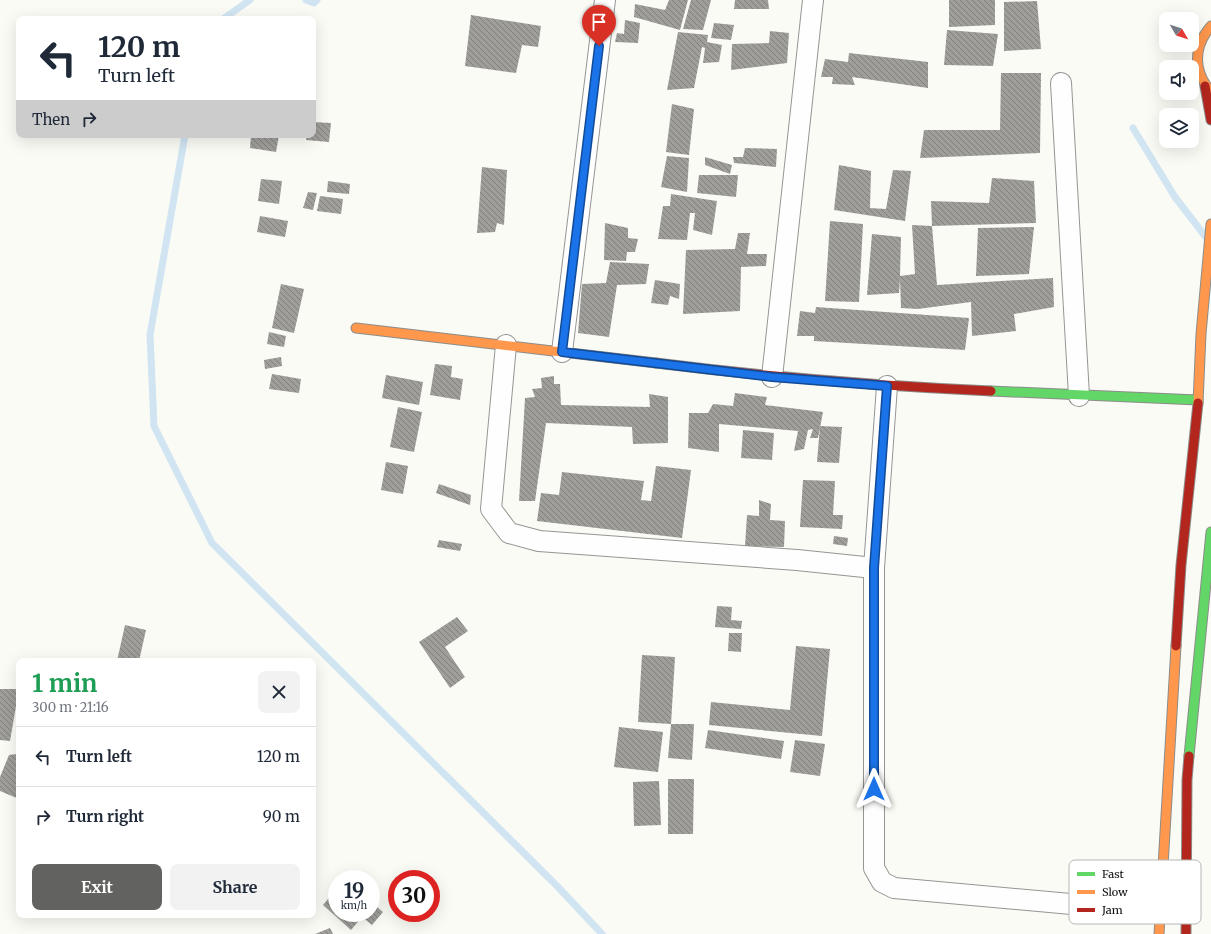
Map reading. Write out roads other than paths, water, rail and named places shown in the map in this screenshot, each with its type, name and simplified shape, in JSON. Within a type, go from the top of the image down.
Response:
[{"type":"main road","points":[[1211,26],[1204,33],[1198,46],[1196,60],[1198,74],[1208,89],[1211,120]]},
{"type":"main road","points":[[1162,860],[1181,565],[1198,400],[1207,260],[1211,224]]},
{"type":"main road","points":[[356,328],[772,377],[887,386],[1079,396],[1198,400]]},
{"type":"main road","points":[[1186,860],[1187,780],[1211,532]]},
{"type":"main road","points":[[1186,924],[1186,934]]},
{"type":"street","points":[[562,352],[605,0]]},
{"type":"street","points":[[772,377],[813,0]]},
{"type":"street","points":[[1061,83],[1079,396]]},
{"type":"street","points":[[506,345],[491,509],[508,533],[539,541],[797,560],[874,568]]},
{"type":"street","points":[[887,386],[874,568],[874,868],[882,882],[894,888],[1069,904]]},
{"type":"waterway","points":[[227,16],[250,0]]},
{"type":"waterway","points":[[306,0],[314,3],[317,0]]},
{"type":"waterway","points":[[1133,128],[1175,197],[1205,236]]},
{"type":"waterway","points":[[184,138],[150,335],[154,426],[212,543],[558,887],[602,934]]}]
